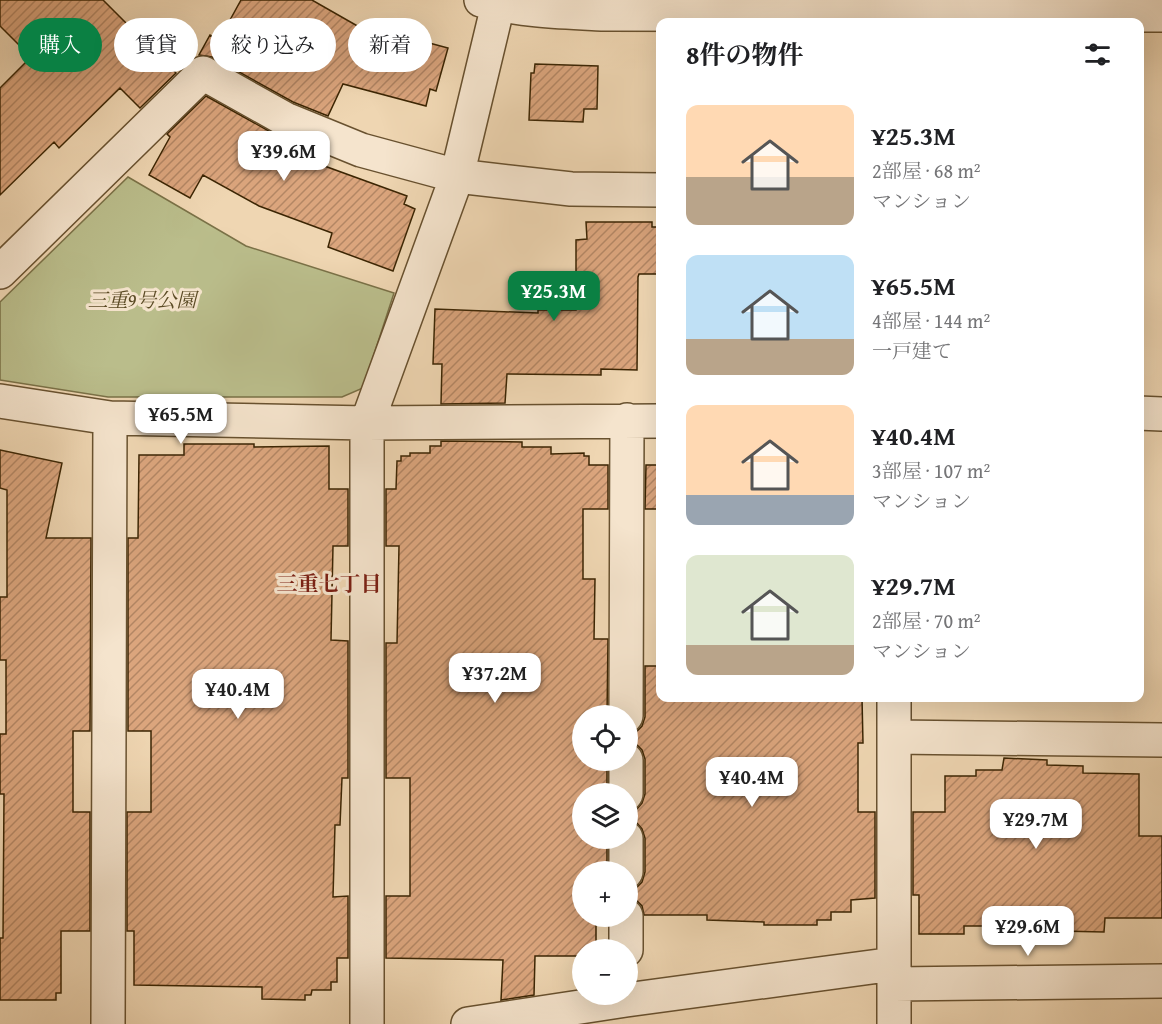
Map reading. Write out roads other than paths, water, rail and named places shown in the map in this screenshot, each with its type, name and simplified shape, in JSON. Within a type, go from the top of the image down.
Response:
[{"type":"street","points":[[367,1024],[368,423],[457,176],[489,2],[550,11],[604,14],[1162,15]]},
{"type":"street","points":[[0,272],[203,73],[285,119],[361,150],[457,176],[571,189],[656,190]]},
{"type":"street","points":[[0,401],[110,418],[368,423],[656,421]]},
{"type":"street","points":[[1144,413],[1162,414]]},
{"type":"street","points":[[108,1024],[110,418]]},
{"type":"street","points":[[627,420],[627,705]]},
{"type":"street","points":[[894,702],[894,1024]]},
{"type":"street","points":[[894,737],[1162,740]]},
{"type":"street","points":[[638,996],[894,974],[1162,981]]},
{"type":"street","points":[[468,1024],[579,1005]]},
{"type":"district","name":"三重七丁目","points":[[329,583]]},
{"type":"park label","name":"三重9号公園","points":[[142,299]]}]
